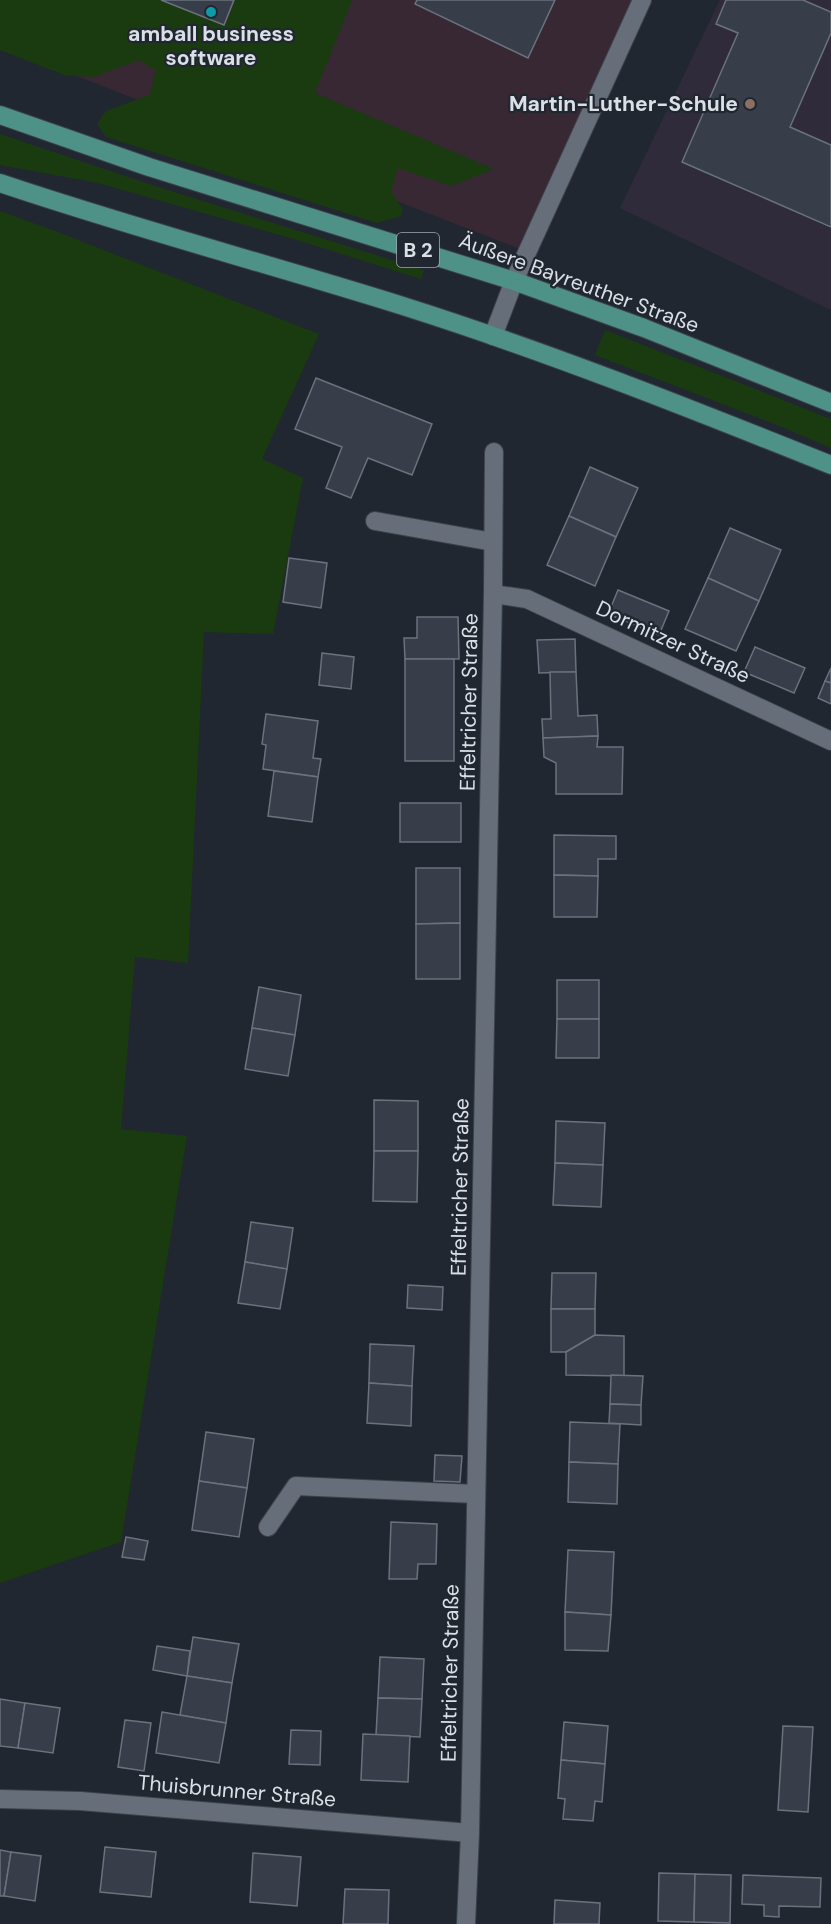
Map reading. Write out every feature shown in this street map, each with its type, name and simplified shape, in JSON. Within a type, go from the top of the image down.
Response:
[{"type":"main road","name":"Äußere Bayreuther Straße","points":[[0,115],[159,171],[514,281],[636,325],[831,403]]},
{"type":"main road","points":[[0,183],[404,306],[493,336],[619,380],[831,465]]},
{"type":"street","points":[[493,336],[514,281],[642,0]]},
{"type":"street","name":"Effeltricher Straße","points":[[466,1924],[470,1833],[494,452]]},
{"type":"street","points":[[375,521],[494,542]]},
{"type":"street","name":"Dormitzer Straße","points":[[493,594],[527,598],[831,741]]},
{"type":"street","points":[[268,1527],[296,1486],[476,1494]]},
{"type":"street","name":"Thuisbrunner Straße","points":[[0,1799],[80,1801],[470,1833]]},
{"type":"shaded area","points":[[0,0],[634,0],[525,251],[0,46]]},
{"type":"shaded area","name":"Martin-Luther-Schule","points":[[720,0],[831,0],[831,310],[620,208]]},
{"type":"green space","points":[[0,0],[161,0],[225,26],[235,0],[352,0],[315,93],[494,169],[451,186],[398,168],[391,191],[402,208],[401,216],[377,223],[106,137],[97,124],[106,111],[149,95],[156,71],[139,60],[94,77],[64,75],[0,50]]},
{"type":"green space","points":[[0,134],[155,186],[424,270],[421,279],[297,240],[98,183],[0,165]]},
{"type":"green space","points":[[0,211],[319,334],[262,459],[303,478],[273,634],[204,632],[188,963],[135,957],[121,1129],[187,1136],[121,1542],[0,1583]]},
{"type":"green space","points":[[605,330],[831,419],[831,448],[595,355]]},
{"type":"building","name":"amball business software","points":[[161,0],[234,0],[224,25]]},
{"type":"building","points":[[417,0],[555,0],[528,58],[415,4]]},
{"type":"building","points":[[726,0],[803,0],[831,12],[831,33],[790,127],[831,145],[831,227],[682,162],[738,33],[716,24]]},
{"type":"building","points":[[316,378],[432,424],[412,475],[368,458],[351,498],[326,488],[342,447],[295,429]]},
{"type":"building","points":[[590,467],[638,488],[616,537],[569,516]]},
{"type":"building","points":[[569,516],[616,537],[595,586],[547,565]]},
{"type":"building","points":[[730,528],[781,550],[759,601],[708,578]]},
{"type":"building","points":[[289,558],[327,563],[321,608],[283,602]]},
{"type":"building","points":[[708,578],[759,601],[736,651],[685,629]]},
{"type":"building","points":[[618,590],[669,611],[659,635],[608,614]]},
{"type":"building","points":[[417,617],[458,617],[459,659],[405,659],[404,638],[417,638]]},
{"type":"building","points":[[575,639],[576,672],[539,673],[537,640]]},
{"type":"building","points":[[755,647],[805,668],[794,693],[744,672]]},
{"type":"building","points":[[322,653],[354,657],[351,689],[319,685]]},
{"type":"building","points":[[405,659],[454,659],[454,761],[405,761]]},
{"type":"building","points":[[831,668],[831,683],[825,681]]},
{"type":"building","points":[[550,672],[576,672],[578,716],[597,715],[598,736],[543,738],[542,719],[551,719]]},
{"type":"building","points":[[825,681],[831,683],[831,704],[818,698]]},
{"type":"building","points":[[266,714],[318,721],[313,758],[321,759],[318,777],[263,769],[266,745],[262,744]]},
{"type":"building","points":[[598,736],[597,747],[623,747],[622,794],[556,794],[556,763],[544,757],[543,738]]},
{"type":"building","points":[[274,771],[318,777],[312,822],[268,816]]},
{"type":"building","points":[[400,803],[461,803],[461,842],[400,842]]},
{"type":"building","points":[[554,835],[616,836],[616,859],[598,859],[598,876],[554,875]]},
{"type":"building","points":[[416,868],[460,868],[460,923],[416,924]]},
{"type":"building","points":[[554,875],[598,876],[597,917],[554,917]]},
{"type":"building","points":[[460,923],[460,979],[416,979],[416,924]]},
{"type":"building","points":[[557,980],[599,980],[599,1019],[557,1019]]},
{"type":"building","points":[[259,987],[301,995],[295,1035],[252,1028]]},
{"type":"building","points":[[557,1019],[599,1019],[599,1058],[556,1058]]},
{"type":"building","points":[[252,1028],[295,1035],[288,1076],[245,1069]]},
{"type":"building","points":[[374,1100],[418,1101],[418,1151],[374,1151]]},
{"type":"building","points":[[556,1121],[605,1123],[603,1165],[555,1163]]},
{"type":"building","points":[[374,1151],[418,1151],[417,1202],[373,1201]]},
{"type":"building","points":[[555,1163],[603,1165],[601,1207],[553,1205]]},
{"type":"building","points":[[251,1222],[293,1228],[287,1269],[245,1262]]},
{"type":"building","points":[[245,1262],[287,1269],[280,1309],[238,1303]]},
{"type":"building","points":[[552,1273],[596,1273],[595,1309],[551,1309]]},
{"type":"building","points":[[408,1285],[443,1287],[442,1310],[407,1308]]},
{"type":"building","points":[[551,1309],[595,1309],[595,1335],[566,1352],[551,1352]]},
{"type":"building","points":[[595,1335],[624,1336],[624,1376],[566,1375],[566,1352]]},
{"type":"building","points":[[370,1344],[414,1346],[412,1386],[369,1383]]},
{"type":"building","points":[[611,1375],[643,1376],[641,1405],[610,1404]]},
{"type":"building","points":[[369,1383],[412,1386],[411,1426],[367,1423]]},
{"type":"building","points":[[610,1404],[641,1405],[641,1425],[609,1423]]},
{"type":"building","points":[[570,1422],[620,1424],[618,1464],[569,1462]]},
{"type":"building","points":[[206,1432],[254,1439],[247,1488],[199,1481]]},
{"type":"building","points":[[435,1455],[462,1456],[460,1482],[434,1481]]},
{"type":"building","points":[[569,1462],[618,1464],[617,1504],[568,1502]]},
{"type":"building","points":[[199,1481],[247,1488],[239,1537],[192,1530]]},
{"type":"building","points":[[391,1522],[437,1524],[436,1564],[418,1564],[417,1579],[389,1579]]},
{"type":"building","points":[[126,1537],[148,1541],[144,1560],[122,1557]]},
{"type":"building","points":[[568,1550],[614,1552],[611,1615],[565,1612]]},
{"type":"building","points":[[565,1612],[611,1615],[608,1651],[565,1650]]},
{"type":"building","points":[[193,1637],[239,1644],[232,1683],[187,1676]]},
{"type":"building","points":[[157,1646],[190,1651],[187,1676],[153,1670]]},
{"type":"building","points":[[380,1657],[424,1659],[422,1699],[378,1698]]},
{"type":"building","points":[[187,1676],[232,1683],[226,1723],[180,1715]]},
{"type":"building","points":[[378,1698],[422,1699],[420,1737],[376,1735]]},
{"type":"building","points":[[0,1699],[25,1703],[18,1748],[0,1746]]},
{"type":"building","points":[[25,1703],[60,1708],[53,1753],[18,1748]]},
{"type":"building","points":[[162,1712],[226,1723],[219,1763],[156,1753]]},
{"type":"building","points":[[125,1720],[151,1723],[144,1771],[118,1767]]},
{"type":"building","points":[[564,1722],[608,1726],[605,1764],[561,1760]]},
{"type":"building","points":[[783,1726],[813,1727],[808,1812],[778,1810]]},
{"type":"building","points":[[291,1730],[321,1731],[320,1765],[289,1764]]},
{"type":"building","points":[[363,1734],[410,1736],[408,1782],[361,1780]]},
{"type":"building","points":[[561,1760],[605,1764],[602,1802],[595,1801],[593,1821],[563,1819],[565,1799],[558,1798]]},
{"type":"building","points":[[105,1847],[156,1852],[151,1897],[100,1892]]},
{"type":"building","points":[[0,1850],[11,1852],[4,1896],[0,1896]]},
{"type":"building","points":[[11,1852],[41,1856],[35,1901],[4,1896]]},
{"type":"building","points":[[253,1853],[301,1857],[297,1906],[250,1902]]},
{"type":"building","points":[[659,1873],[695,1874],[694,1922],[658,1921]]},
{"type":"building","points":[[695,1874],[731,1875],[730,1923],[694,1922]]},
{"type":"building","points":[[743,1875],[821,1878],[820,1907],[779,1906],[779,1917],[764,1916],[764,1905],[742,1904]]},
{"type":"building","points":[[345,1889],[389,1890],[388,1924],[343,1924]]},
{"type":"building","points":[[555,1900],[600,1903],[599,1924],[554,1924]]},
{"type":"place","name":"amball business software","points":[[211,12]]},
{"type":"place","name":"Martin-Luther-Schule","points":[[750,104]]}]
